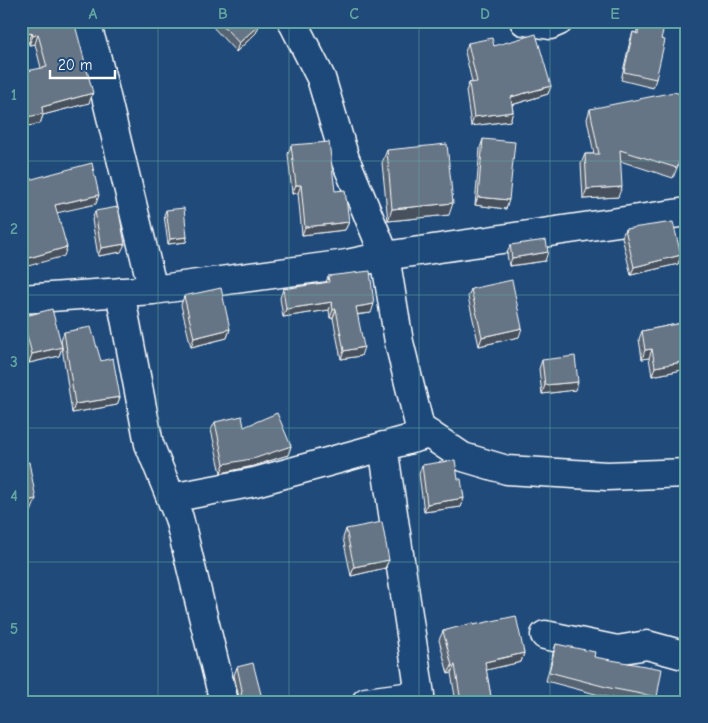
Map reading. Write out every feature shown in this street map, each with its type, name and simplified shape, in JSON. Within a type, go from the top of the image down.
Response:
[{"type":"street","points":[[85,21],[96,55],[153,290]]},
{"type":"street","points":[[292,21],[321,78],[345,159],[385,256],[400,342],[420,428],[463,457],[507,470],[606,476],[687,473]]},
{"type":"street","points":[[524,21],[550,25],[560,21]]},
{"type":"street","points":[[21,299],[153,290],[347,264],[385,256],[687,212]]},
{"type":"street","points":[[120,292],[149,444],[179,518],[224,702]]},
{"type":"street","points":[[171,498],[255,482],[429,434]]},
{"type":"street","points":[[366,702],[420,695],[383,446]]},
{"type":"street","points":[[546,635],[617,650],[647,645],[687,656]]},
{"type":"building","points":[[21,21],[74,21],[93,93],[42,107],[43,114],[21,118],[21,72],[47,67],[38,34],[33,36],[32,33],[21,35]]},
{"type":"building","points":[[219,21],[257,21],[260,24],[239,43]]},
{"type":"building","points":[[639,25],[663,31],[661,39],[665,40],[656,79],[624,72],[633,32],[638,34]]},
{"type":"building","points":[[536,34],[551,86],[511,97],[513,112],[474,117],[469,83],[477,82],[468,43],[492,38],[494,46]]},
{"type":"building","points":[[674,92],[687,96],[687,136],[677,168],[620,150],[622,187],[587,189],[585,154],[599,154],[590,109]]},
{"type":"building","points":[[483,139],[515,142],[509,200],[478,197]]},
{"type":"building","points":[[329,142],[335,191],[345,190],[349,222],[305,227],[301,185],[296,185],[291,145]]},
{"type":"building","points":[[447,144],[453,203],[392,209],[387,150]]},
{"type":"building","points":[[92,163],[99,195],[55,205],[67,247],[22,260],[21,182]]},
{"type":"building","points":[[118,207],[125,244],[101,248],[95,211]]},
{"type":"building","points":[[184,208],[187,237],[170,239],[166,210]]},
{"type":"building","points":[[673,222],[681,255],[634,267],[625,229]]},
{"type":"building","points":[[546,240],[548,252],[512,258],[510,245]]},
{"type":"building","points":[[370,271],[374,304],[356,307],[364,347],[344,351],[336,309],[333,310],[332,302],[286,309],[283,289],[329,282],[328,276]]},
{"type":"building","points":[[512,280],[522,328],[482,337],[471,289]]},
{"type":"building","points":[[221,288],[230,329],[194,338],[184,296]]},
{"type":"building","points":[[52,309],[62,347],[32,354],[22,317]]},
{"type":"building","points":[[687,322],[687,361],[655,367],[652,349],[645,350],[642,331]]},
{"type":"building","points":[[91,327],[101,361],[113,358],[120,397],[75,404],[64,332]]},
{"type":"building","points":[[575,356],[578,382],[545,385],[542,360]]},
{"type":"building","points":[[277,413],[291,446],[256,458],[224,464],[215,422],[242,416],[244,427]]},
{"type":"building","points":[[455,460],[464,498],[427,504],[422,465]]},
{"type":"building","points":[[29,462],[36,499],[21,502],[21,463]]},
{"type":"building","points":[[382,522],[389,560],[354,567],[346,529]]},
{"type":"building","points":[[516,616],[524,653],[485,662],[492,702],[461,702],[455,665],[452,666],[443,631],[473,623],[473,625]]},
{"type":"building","points":[[556,644],[595,652],[594,657],[662,669],[657,697],[610,688],[549,672]]},
{"type":"building","points":[[253,663],[263,702],[240,702],[242,690],[237,667]]}]
